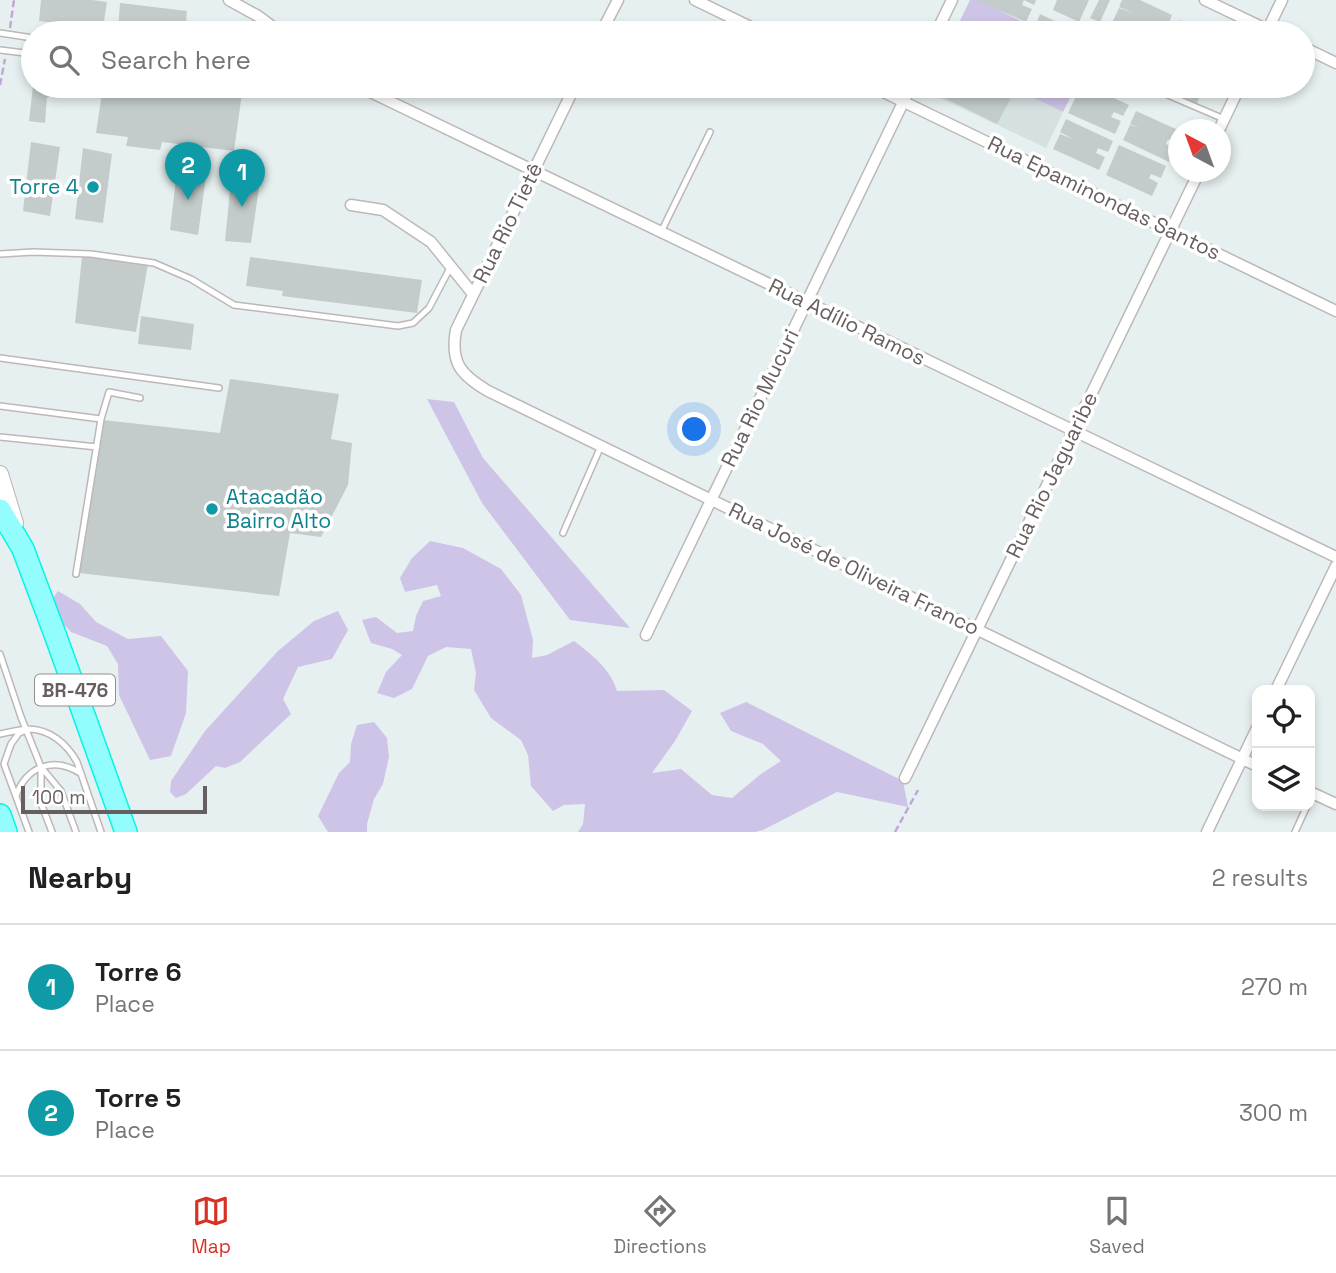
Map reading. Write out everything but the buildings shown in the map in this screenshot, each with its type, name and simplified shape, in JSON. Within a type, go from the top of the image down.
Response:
[{"type":"highway","name":"BR-476","points":[[0,510],[23,549],[126,832]]},
{"type":"highway","points":[[0,815],[6,832]]},
{"type":"main road","points":[[0,474],[23,549]]},
{"type":"street","points":[[229,0],[265,21]]},
{"type":"street","points":[[607,21],[618,0]]},
{"type":"street","points":[[695,0],[738,21]]},
{"type":"street","points":[[942,21],[952,0]]},
{"type":"street","points":[[1205,0],[1247,21]]},
{"type":"street","points":[[1273,21],[1282,0]]},
{"type":"street","points":[[1315,53],[1336,63]]},
{"type":"street","name":"Rua Adílio Ramos","points":[[383,98],[1336,557]]},
{"type":"street","name":"Rua Rio Tietê","points":[[457,364],[454,352],[456,331],[569,98]]},
{"type":"street","name":"Rua Epaminondas Santos","points":[[897,98],[1336,311]]},
{"type":"street","name":"Rua Rio Mucuri","points":[[646,635],[905,98]]},
{"type":"street","points":[[1224,119],[1234,98]]},
{"type":"street","name":"Rua Rio Jaguaribe","points":[[905,778],[1194,182]]},
{"type":"street","points":[[351,205],[383,210],[431,242],[473,294]]},
{"type":"street","name":"Rua José de Oliveira Franco","points":[[457,364],[465,375],[488,391],[1252,764]]},
{"type":"street","points":[[1278,685],[1336,566]]},
{"type":"street","points":[[1207,832],[1252,738]]},
{"type":"street","points":[[1315,796],[1336,804]]},
{"type":"lane","points":[[0,33],[21,36]]},
{"type":"lane","points":[[0,50],[21,53]]},
{"type":"lane","points":[[1171,98],[1212,119]]},
{"type":"lane","points":[[661,232],[710,132]]},
{"type":"lane","points":[[0,254],[91,254],[154,263],[191,279],[234,305],[398,326],[414,323],[429,308],[451,266]]},
{"type":"lane","points":[[0,358],[219,388]]},
{"type":"lane","points":[[75,574],[108,392],[140,398]]},
{"type":"lane","points":[[0,406],[101,419]]},
{"type":"lane","points":[[0,437],[97,447]]},
{"type":"lane","points":[[562,533],[601,446]]},
{"type":"lane","points":[[0,654],[41,767],[61,791],[76,832]]},
{"type":"lane","points":[[26,729],[19,733],[11,744],[4,764],[29,832]]},
{"type":"lane","points":[[0,734],[26,729],[48,734],[63,743],[74,757],[101,832]]},
{"type":"lane","points":[[16,796],[25,778],[41,767],[62,765],[80,774]]},
{"type":"lane","points":[[41,767],[41,803],[52,832]]},
{"type":"lane","points":[[1295,832],[1305,811]]},
{"type":"path","points":[[895,832],[918,790]]},
{"type":"shaded area","points":[[970,0],[978,0],[1021,21],[960,21]]},
{"type":"shaded area","points":[[940,98],[1034,98],[1063,112],[1046,148]]},
{"type":"shaded area","points":[[1034,98],[1070,98],[1063,112]]},
{"type":"shaded area","points":[[427,399],[454,402],[483,458],[630,628],[570,620],[482,503]]},
{"type":"shaded area","points":[[430,541],[463,548],[501,569],[521,595],[533,640],[532,658],[547,655],[574,641],[605,669],[617,691],[664,690],[692,711],[652,773],[681,769],[712,795],[732,798],[781,761],[763,744],[731,731],[720,713],[746,702],[903,781],[908,807],[837,792],[755,832],[578,832],[583,824],[585,804],[564,805],[553,811],[531,786],[528,755],[521,740],[491,718],[474,690],[476,673],[471,649],[446,647],[428,656],[412,689],[394,698],[377,693],[386,672],[402,655],[371,643],[362,620],[376,617],[397,633],[413,631],[423,601],[441,596],[437,585],[405,592],[400,578],[412,558]]},
{"type":"shaded area","points":[[58,591],[80,604],[96,622],[128,639],[161,636],[188,671],[186,713],[171,756],[150,760],[119,695],[118,664],[107,646],[71,632],[47,607]]},
{"type":"shaded area","points":[[338,611],[348,630],[332,659],[298,667],[283,699],[291,714],[240,762],[225,768],[216,766],[186,794],[176,798],[170,792],[171,781],[205,731],[278,651],[314,621]]},
{"type":"shaded area","points":[[374,722],[387,738],[389,757],[383,784],[374,799],[367,832],[328,832],[318,816],[339,773],[350,762],[351,744],[357,725]]},
{"type":"place","name":"Torre 4","points":[[93,187]]},
{"type":"place","name":"Torre 5","points":[[188,200]]},
{"type":"place","name":"Torre 6","points":[[242,207]]},
{"type":"place","name":"Atacadão Bairro Alto","points":[[212,509]]}]
